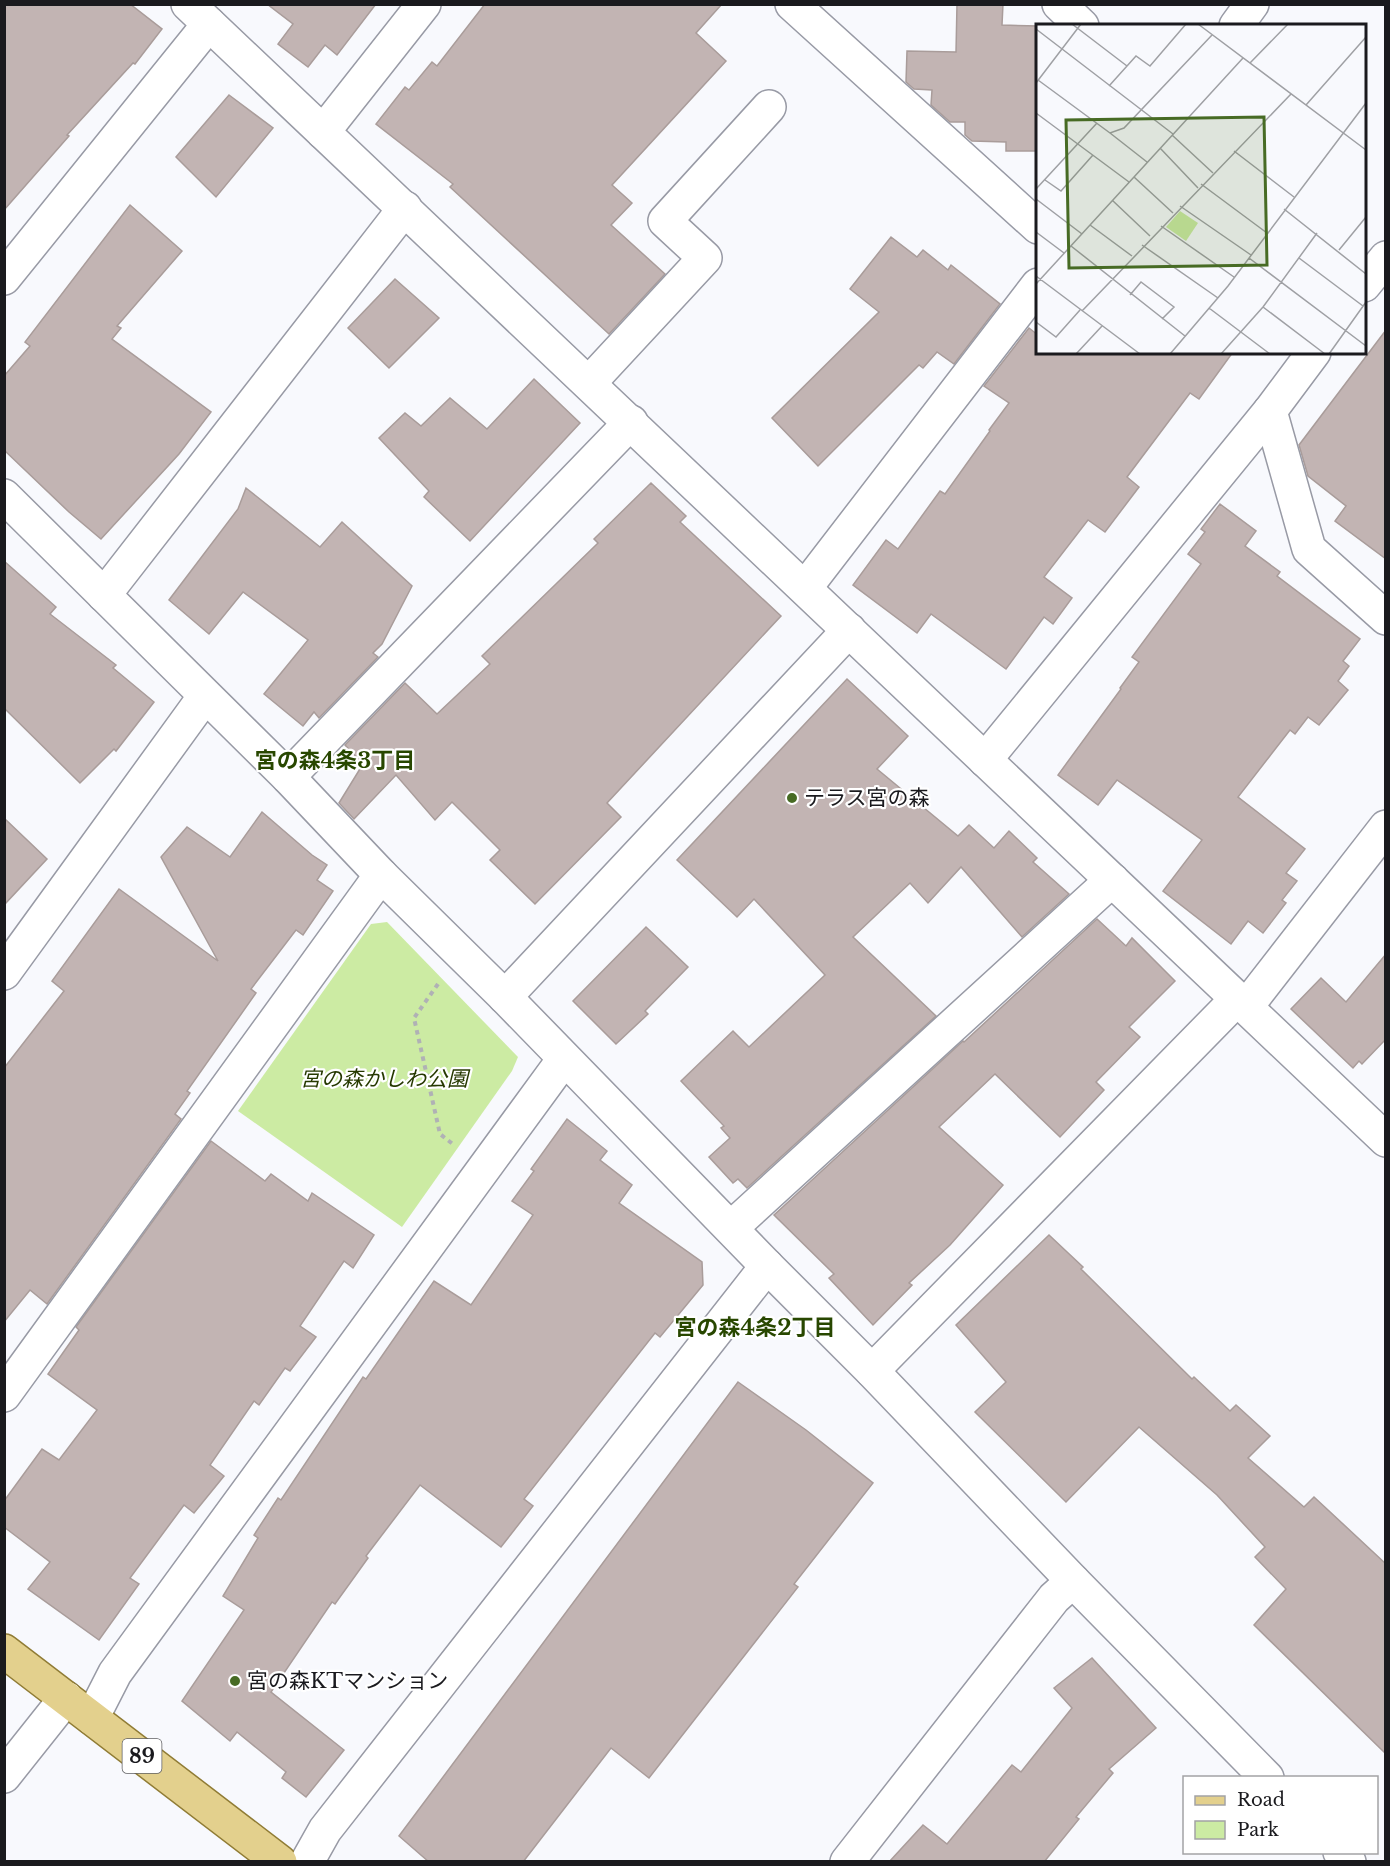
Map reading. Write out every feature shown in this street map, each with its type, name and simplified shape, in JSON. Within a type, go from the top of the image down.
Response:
[{"type":"main road","name":"89","points":[[4,1652],[280,1862]]},
{"type":"street","points":[[323,132],[424,4]]},
{"type":"street","points":[[792,4],[1036,225]]},
{"type":"street","points":[[1059,4],[1080,24]]},
{"type":"street","points":[[1237,24],[1252,4]]},
{"type":"street","points":[[4,278],[198,14],[1386,1140]]},
{"type":"street","points":[[589,383],[705,258],[665,221],[769,107]]},
{"type":"street","points":[[104,595],[405,208]]},
{"type":"street","points":[[1366,284],[1386,258]]},
{"type":"street","points":[[805,588],[1036,288]]},
{"type":"street","points":[[985,760],[1270,411],[1313,354]]},
{"type":"street","points":[[1270,411],[1309,549],[1386,618]]},
{"type":"street","points":[[288,777],[631,422]]},
{"type":"street","points":[[4,496],[288,777],[381,875],[505,997],[1265,1776]]},
{"type":"street","points":[[505,997],[849,630]]},
{"type":"street","points":[[4,973],[206,696]]},
{"type":"street","points":[[872,1371],[1241,1003],[1386,826]]},
{"type":"street","points":[[4,1395],[381,875]]},
{"type":"street","points":[[731,1228],[1112,880]]},
{"type":"street","points":[[92,1718],[115,1672],[564,1059]]},
{"type":"street","points":[[307,1862],[332,1821],[766,1266]]},
{"type":"street","points":[[848,1862],[1054,1598],[1073,1581]]},
{"type":"street","points":[[4,1776],[66,1698]]},
{"type":"path","points":[[439,982],[414,1018],[440,1134],[455,1146]]},
{"type":"green space","name":"宮の森かしわ公園","points":[[387,922],[518,1057],[512,1071],[402,1227],[238,1111],[371,924]]},
{"type":"building","points":[[4,4],[130,4],[162,29],[135,64],[133,63],[67,135],[69,136],[4,210]]},
{"type":"building","points":[[267,4],[376,4],[337,55],[325,45],[308,67],[278,44],[293,24]]},
{"type":"building","points":[[485,4],[722,4],[696,33],[726,61],[612,185],[632,203],[611,225],[665,274],[609,334],[450,187],[453,184],[376,124],[405,87],[409,90],[432,62],[437,66]]},
{"type":"building","points":[[957,4],[1003,4],[1002,25],[1036,26],[1036,151],[1006,151],[1006,142],[972,141],[965,135],[965,122],[950,122],[931,105],[932,90],[914,89],[906,82],[907,51],[956,52]]},
{"type":"building","points":[[229,95],[273,128],[216,197],[176,157]]},
{"type":"building","points":[[130,205],[182,251],[117,326],[121,328],[112,339],[211,412],[179,454],[101,539],[4,450],[4,376],[30,346],[25,342]]},
{"type":"building","points":[[891,237],[917,257],[923,250],[948,270],[951,265],[1000,304],[954,364],[937,352],[923,368],[919,365],[818,466],[772,418],[879,312],[850,289]]},
{"type":"building","points":[[395,279],[439,318],[389,368],[348,328]]},
{"type":"building","points":[[1029,328],[1036,333],[1036,354],[1232,354],[1199,399],[1190,393],[1127,477],[1139,487],[1105,532],[1088,520],[1044,577],[1072,598],[1053,624],[1044,617],[1006,669],[931,614],[917,633],[853,585],[886,540],[898,549],[940,491],[945,494],[1009,403],[984,386]]},
{"type":"building","points":[[1386,330],[1386,559],[1335,521],[1346,506],[1308,476],[1299,445]]},
{"type":"building","points":[[534,379],[580,423],[470,541],[424,497],[429,491],[379,438],[405,413],[421,426],[450,398],[487,429]]},
{"type":"building","points":[[651,483],[686,516],[680,522],[781,616],[607,803],[621,817],[535,904],[490,860],[500,850],[452,802],[435,820],[396,775],[354,819],[339,803],[363,764],[345,745],[405,683],[437,714],[490,664],[482,656],[598,543],[594,539]]},
{"type":"building","points":[[246,488],[320,547],[342,522],[412,586],[382,644],[373,653],[378,657],[319,718],[314,712],[303,726],[264,694],[308,640],[243,592],[209,634],[169,600],[238,509]]},
{"type":"building","points":[[1220,504],[1256,531],[1245,546],[1280,572],[1277,576],[1360,639],[1343,661],[1349,666],[1338,681],[1348,690],[1319,725],[1308,717],[1295,734],[1290,730],[1238,797],[1305,849],[1286,873],[1297,881],[1282,900],[1286,903],[1263,933],[1248,921],[1231,944],[1163,891],[1202,840],[1117,780],[1098,805],[1058,775],[1139,662],[1132,657],[1201,564],[1188,554],[1205,532],[1201,529]]},
{"type":"building","points":[[4,561],[56,607],[50,614],[116,665],[113,668],[154,702],[116,751],[114,749],[80,783],[4,708]]},
{"type":"building","points":[[847,679],[908,736],[877,769],[958,836],[969,825],[994,848],[1009,831],[1037,858],[1033,862],[1069,894],[1022,937],[961,867],[928,903],[910,883],[853,937],[936,1016],[747,1188],[738,1179],[733,1183],[709,1157],[730,1138],[721,1128],[724,1126],[681,1081],[733,1031],[749,1047],[825,975],[754,899],[737,917],[677,860]]},
{"type":"building","points":[[262,812],[327,865],[317,880],[333,891],[303,935],[296,930],[251,989],[256,993],[187,1091],[190,1093],[175,1114],[181,1119],[47,1304],[30,1290],[4,1322],[4,1068],[64,991],[52,981],[119,889],[218,961],[161,857],[187,827],[230,857]]},
{"type":"building","points":[[4,818],[47,859],[4,905]]},
{"type":"building","points":[[1097,919],[1126,946],[1132,938],[1175,981],[1129,1027],[1140,1037],[1096,1082],[1104,1090],[1060,1137],[995,1074],[939,1127],[1003,1185],[950,1245],[909,1283],[912,1285],[873,1325],[829,1278],[834,1274],[774,1215]]},
{"type":"building","points":[[646,927],[688,967],[645,1011],[648,1014],[616,1044],[573,1001]]},
{"type":"building","points":[[1386,954],[1386,1039],[1362,1064],[1359,1061],[1353,1068],[1291,1009],[1321,978],[1346,1002]]},
{"type":"building","points":[[567,1119],[607,1151],[600,1160],[632,1185],[619,1203],[702,1262],[703,1285],[660,1337],[655,1333],[524,1499],[533,1506],[501,1547],[420,1485],[366,1556],[368,1558],[335,1604],[332,1602],[271,1692],[344,1750],[306,1797],[282,1778],[286,1772],[237,1732],[230,1741],[182,1701],[244,1610],[223,1596],[258,1538],[254,1535],[278,1498],[281,1500],[363,1377],[366,1379],[434,1281],[471,1305],[533,1215],[512,1201],[534,1171],[531,1169]]},
{"type":"building","points":[[211,1141],[265,1181],[271,1174],[308,1201],[312,1193],[374,1235],[353,1268],[344,1261],[300,1326],[316,1337],[290,1371],[285,1368],[259,1405],[254,1401],[210,1465],[224,1476],[194,1513],[184,1505],[130,1578],[139,1584],[99,1640],[28,1589],[50,1562],[4,1527],[4,1501],[42,1449],[59,1460],[97,1410],[48,1374],[79,1330],[76,1327]]},
{"type":"building","points":[[1049,1235],[1192,1379],[1194,1377],[1230,1411],[1236,1405],[1270,1436],[1248,1458],[1304,1507],[1314,1497],[1386,1564],[1386,1754],[1254,1625],[1286,1589],[1255,1557],[1265,1547],[1217,1495],[1139,1427],[1066,1502],[975,1412],[1006,1382],[956,1325]]},
{"type":"building","points":[[738,1382],[806,1430],[873,1483],[794,1584],[798,1587],[649,1778],[611,1748],[523,1862],[429,1862],[399,1836]]},
{"type":"building","points":[[1092,1658],[1156,1728],[1109,1769],[1113,1773],[1076,1817],[1079,1819],[1044,1862],[889,1862],[923,1825],[947,1844],[1012,1765],[1021,1772],[1072,1708],[1054,1688]]},
{"type":"place","name":"テラス宮の森","points":[[792,798]]},
{"type":"place","name":"宮の森KTマンション","points":[[235,1681]]},
{"type":"district","name":"宮の森4条3丁目","points":[[335,760]]},
{"type":"district","name":"宮の森4条2丁目","points":[[755,1327]]}]
